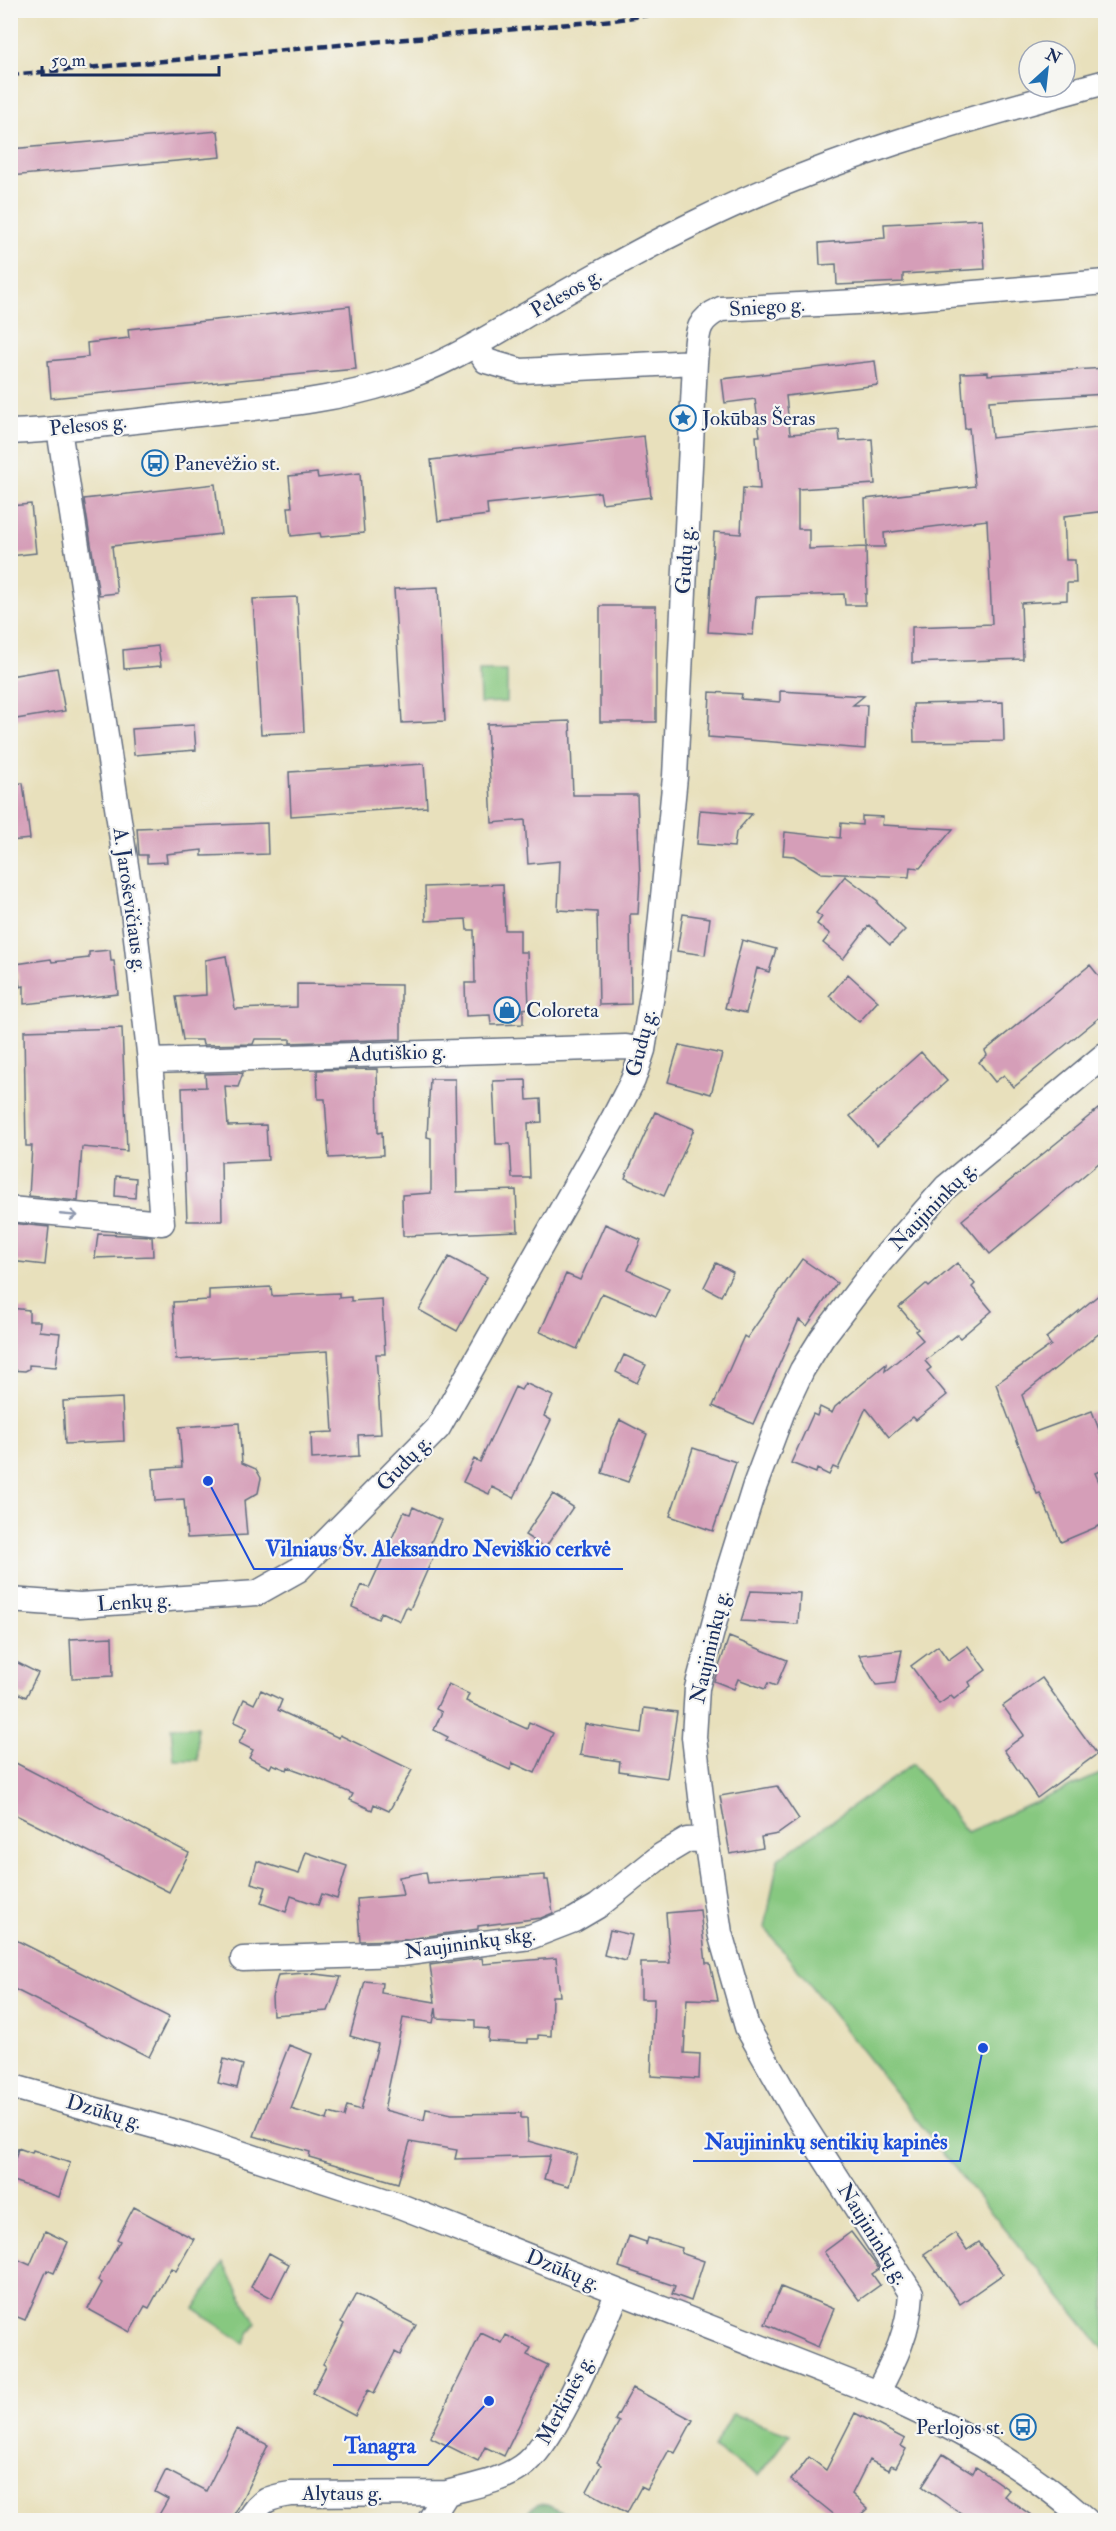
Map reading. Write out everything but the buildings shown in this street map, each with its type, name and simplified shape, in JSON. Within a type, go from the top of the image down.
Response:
[{"type":"street","name":"Pelesos g.","points":[[10,432],[59,429],[302,402],[353,393],[421,372],[476,346],[603,271],[697,222],[773,187],[949,124],[1106,82]]},
{"type":"street","name":"Sniego g.","points":[[695,362],[699,328],[707,315],[721,309],[876,301],[1106,282]]},
{"type":"street","points":[[476,346],[486,361],[499,367],[521,370],[695,362]]},
{"type":"street","name":"Gudų g.","points":[[257,1593],[298,1570],[438,1428],[633,1080],[643,1050],[655,976],[675,777],[695,362]]},
{"type":"street","name":"A. Jaroševičiaus g.","points":[[10,1209],[162,1223],[150,1061],[133,911],[59,429]]},
{"type":"street","name":"Adutiškio g.","points":[[150,1061],[626,1047],[643,1050]]},
{"type":"street","name":"Naujininkų g.","points":[[877,2392],[898,2352],[910,2319],[910,2293],[797,2115],[747,2027],[720,1933],[706,1839],[694,1737],[697,1688],[727,1575],[755,1485],[784,1408],[802,1370],[822,1338],[880,1262],[946,1187],[1106,1054]]},
{"type":"street","name":"Lenkų g.","points":[[10,1600],[80,1605],[257,1593]]},
{"type":"street","name":"Naujininkų skg.","points":[[243,1959],[401,1954],[530,1937],[566,1924],[598,1906],[662,1855],[687,1840],[706,1839]]},
{"type":"street","name":"Dzūkų g.","points":[[10,2086],[186,2135],[396,2204],[877,2392],[941,2423],[1014,2465],[1086,2520]]},
{"type":"street","name":"Merkinės g.","points":[[447,2493],[498,2480],[521,2467],[537,2453],[555,2423],[618,2292]]},
{"type":"street","points":[[430,2520],[447,2493]]},
{"type":"street","name":"Alytaus g.","points":[[249,2520],[257,2506],[268,2498],[291,2494],[447,2493]]},
{"type":"green space","points":[[479,671],[507,671],[507,702],[480,703]]},
{"type":"green space","points":[[171,1727],[197,1727],[198,1760],[174,1760]]},
{"type":"green space","points":[[913,1764],[967,1832],[1105,1772],[1105,2351],[962,2177],[765,1928],[778,1859]]},
{"type":"green space","points":[[223,2263],[256,2323],[244,2343],[194,2309]]},
{"type":"green space","points":[[733,2414],[790,2434],[758,2476],[713,2448]]},
{"type":"green space","points":[[539,2504],[547,2505],[580,2520],[528,2520],[530,2510]]},
{"type":"railway","points":[[10,13],[40,10]]},
{"type":"railway","points":[[10,75],[614,20],[682,10]]},
{"type":"place","name":"Jokūbas Šeras","points":[[683,418]]},
{"type":"place","name":"Panevėžio st.","points":[[155,463]]},
{"type":"place","name":"Coloreta","points":[[507,1010]]},
{"type":"place","name":"Vilniaus Šv. Aleksandro Neviškio cerkvė","points":[[208,1481]]},
{"type":"place","name":"Naujininkų sentikių kapinės","points":[[983,2048]]},
{"type":"place","name":"Tanagra","points":[[489,2401]]},
{"type":"place","name":"Perlojos st.","points":[[1023,2427]]}]
